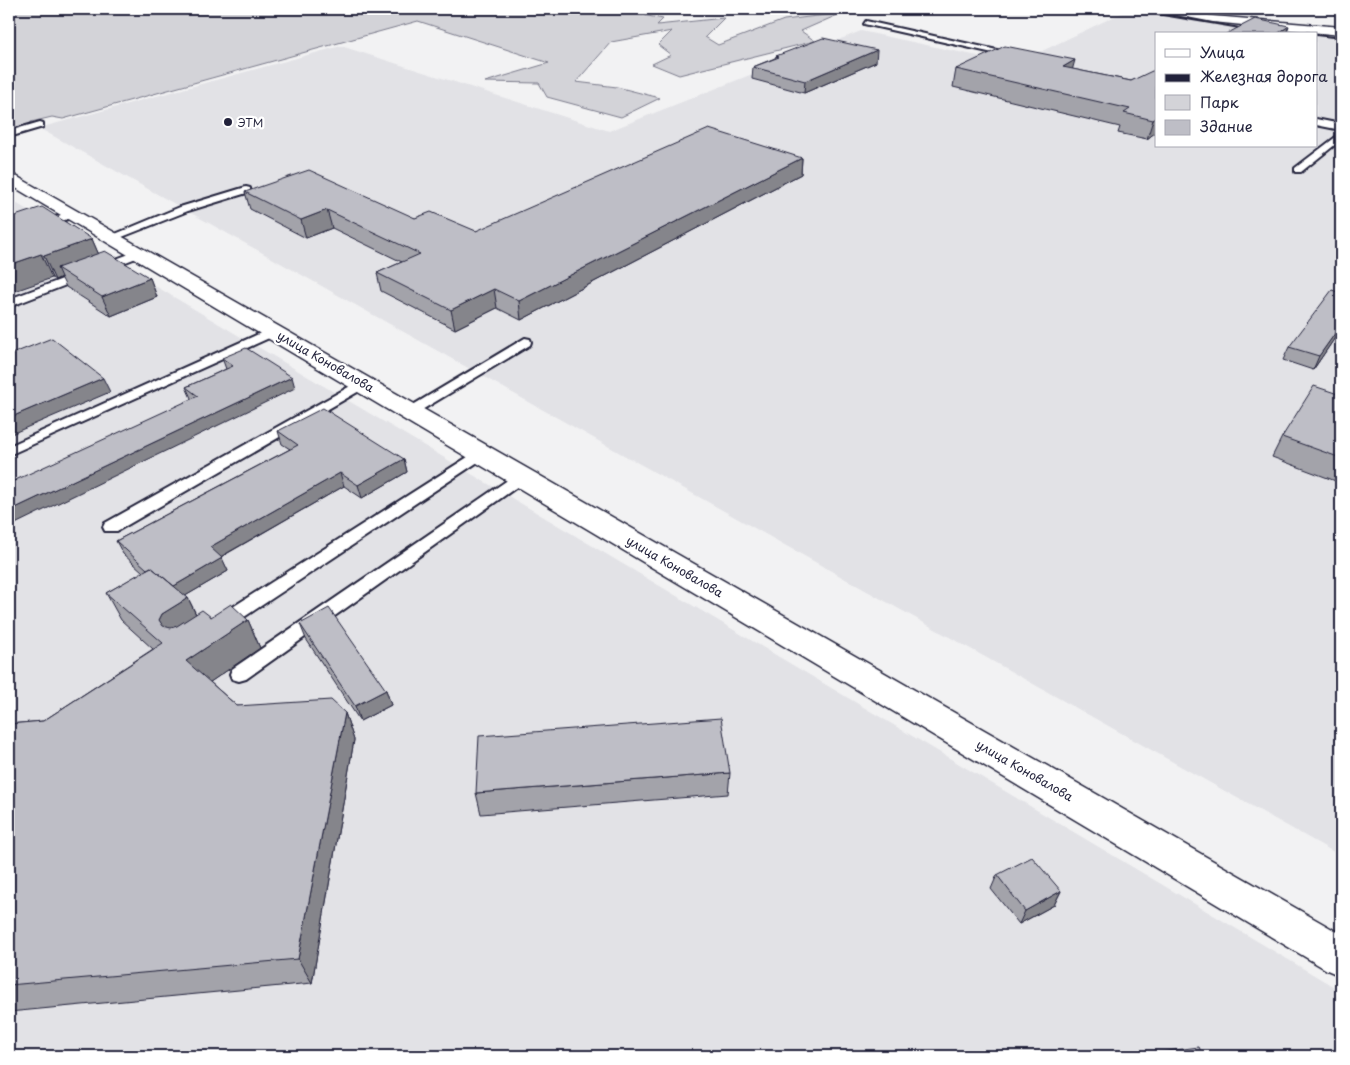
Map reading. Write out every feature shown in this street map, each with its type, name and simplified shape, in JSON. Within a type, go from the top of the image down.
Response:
[{"type":"street","points":[[1161,9],[1222,20],[1341,31]]},
{"type":"street","name":"улица Коновалова","points":[[9,177],[1341,956]]},
{"type":"lane","points":[[866,23],[1027,59]]},
{"type":"lane","points":[[1318,122],[1341,128]]},
{"type":"lane","points":[[9,134],[40,125]]},
{"type":"lane","points":[[1298,170],[1341,136]]},
{"type":"lane","points":[[113,237],[184,209],[246,190]]},
{"type":"lane","points":[[9,235],[73,214]]},
{"type":"lane","points":[[9,303],[140,254]]},
{"type":"lane","points":[[9,451],[274,331]]},
{"type":"lane","points":[[410,411],[525,342]]},
{"type":"lane","points":[[111,527],[363,383]]},
{"type":"lane","points":[[209,631],[482,453]]},
{"type":"lane","points":[[239,674],[523,476]]},
{"type":"shaded area","points":[[1130,9],[1245,28],[1290,32],[1155,32],[1155,148],[1318,148],[1318,34],[1341,36],[1341,856],[39,128],[341,46],[609,131],[861,31],[1015,64]]},
{"type":"shaded area","points":[[9,199],[1341,991],[1341,1056],[9,1056]]},
{"type":"green space","points":[[9,9],[613,9],[663,19],[657,25],[724,18],[705,37],[718,45],[784,20],[842,13],[801,31],[815,41],[679,75],[652,64],[671,55],[658,45],[672,31],[611,42],[576,82],[617,87],[660,98],[621,117],[547,97],[539,83],[485,82],[549,63],[418,21],[63,119],[52,117],[31,122],[30,126],[9,131]]},
{"type":"building","points":[[1255,19],[1289,26],[1280,32],[1230,32]]},
{"type":"building","points":[[823,38],[877,50],[805,81],[753,67],[779,57],[776,56]]},
{"type":"building","points":[[1005,46],[1075,60],[1063,67],[1131,81],[1155,71],[1155,119],[1153,120],[1124,113],[1130,109],[956,69]]},
{"type":"building","points":[[709,129],[802,158],[519,301],[494,289],[451,310],[377,273],[420,254],[327,210],[301,220],[245,192],[309,170],[415,218],[431,212],[476,231]]},
{"type":"building","points":[[42,207],[92,239],[44,256],[41,254],[9,265],[9,218]]},
{"type":"building","points":[[105,251],[150,278],[102,297],[57,268]]},
{"type":"building","points":[[1332,290],[1341,293],[1341,325],[1319,356],[1289,347]]},
{"type":"building","points":[[52,338],[103,378],[9,418],[9,355]]},
{"type":"building","points":[[246,348],[292,377],[9,511],[9,483],[198,396],[186,387],[233,366],[222,358]]},
{"type":"building","points":[[1314,386],[1341,395],[1341,458],[1282,437]]},
{"type":"building","points":[[323,408],[404,459],[358,485],[340,473],[210,547],[222,558],[174,586],[151,567],[147,569],[116,541],[298,445],[278,431]]},
{"type":"building","points":[[151,567],[188,598],[162,614],[159,620],[163,626],[171,628],[177,626],[202,610],[211,617],[231,604],[248,620],[186,661],[237,706],[331,700],[345,713],[298,959],[9,985],[9,724],[43,721],[163,643],[106,593]]},
{"type":"building","points":[[329,608],[386,690],[355,706],[300,624]]},
{"type":"building","points":[[721,718],[730,773],[476,793],[479,736]]},
{"type":"building","points":[[1032,857],[1061,891],[1025,911],[997,875]]},
{"type":"building","points":[[1199,1047],[1203,1056],[1129,1056]]},
{"type":"railway","points":[[1133,10],[1252,30]]},
{"type":"railway","points":[[1271,31],[1280,32]]},
{"type":"railway","points":[[1318,35],[1341,38]]},
{"type":"place","name":"ЭТМ","points":[[228,122]]}]
